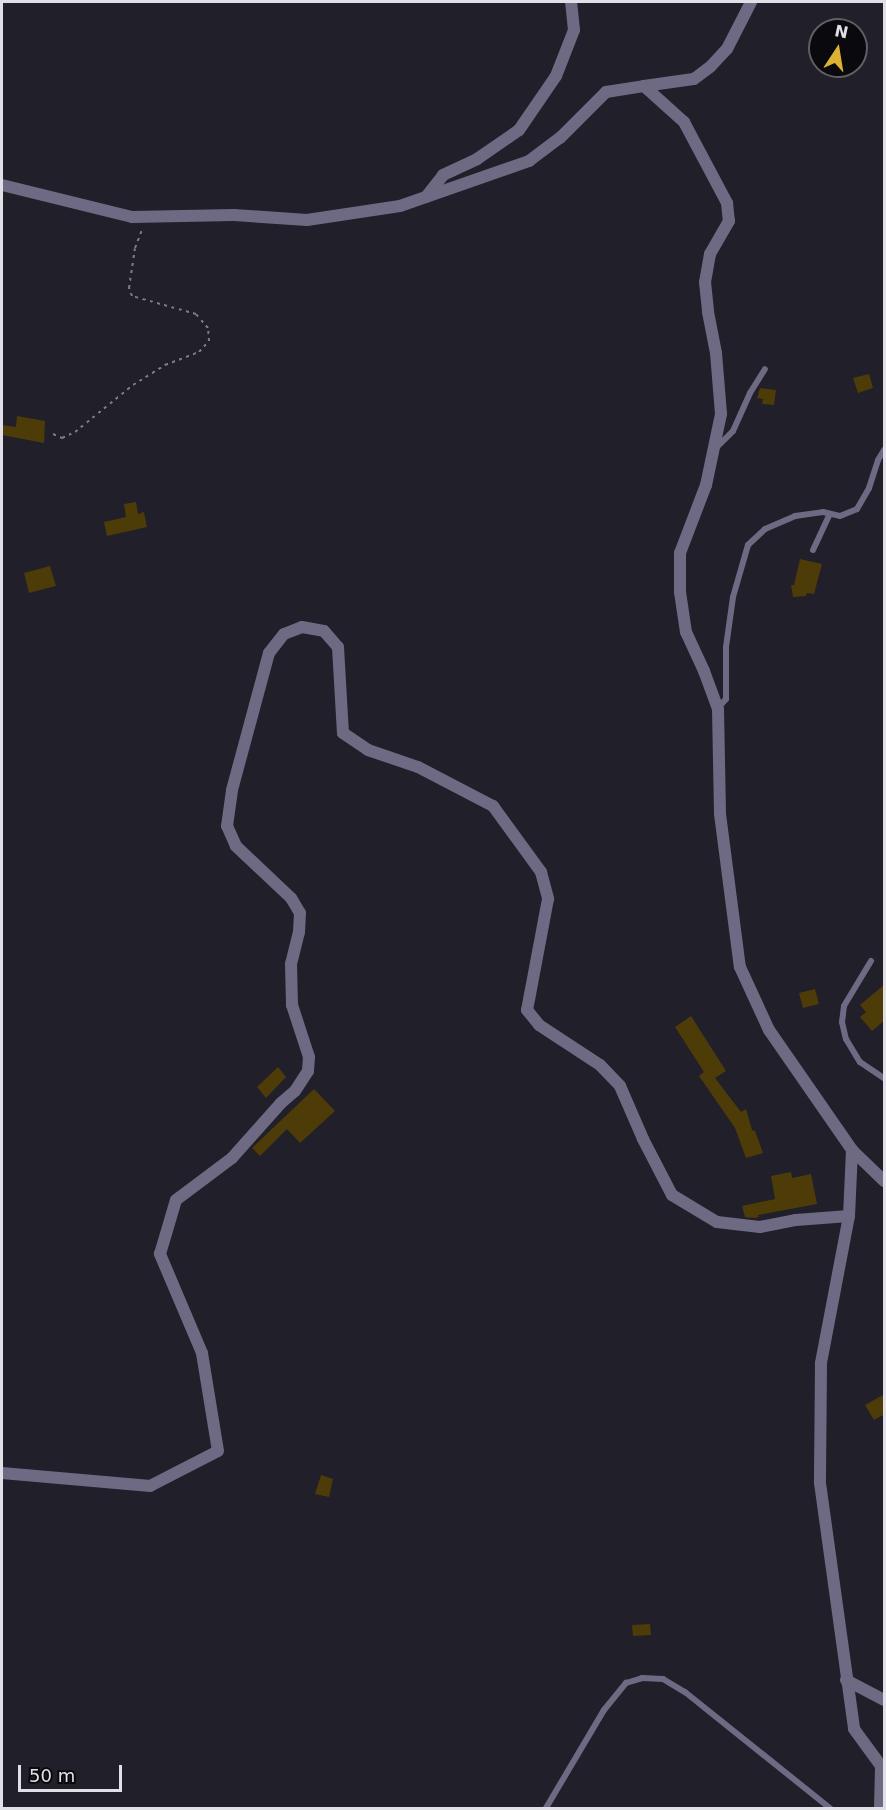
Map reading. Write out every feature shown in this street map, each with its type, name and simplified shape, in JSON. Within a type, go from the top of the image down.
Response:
[{"type":"street","points":[[426,198],[444,175],[477,159],[519,130],[556,76],[574,30],[571,2]]},
{"type":"street","points":[[2,185],[115,214],[141,218],[234,215],[307,220],[400,206],[530,161],[560,138],[606,92],[694,79],[711,66],[727,49],[751,2]]},
{"type":"street","points":[[644,86],[684,122],[727,203],[729,221],[710,254],[705,282],[716,353],[721,414],[706,485],[680,553],[680,592],[686,632],[704,671],[717,709],[720,814],[740,967],[769,1030],[852,1150],[885,1181]]},
{"type":"street","points":[[2,1473],[150,1486],[218,1452],[202,1353],[160,1254],[176,1200],[232,1158],[281,1103],[295,1091],[308,1071],[309,1057],[292,1005],[291,964],[300,913],[291,898],[236,846],[227,826],[232,790],[269,653],[284,634],[302,627],[324,631],[338,646],[343,733],[368,750],[418,767],[493,806],[541,872],[548,899],[527,1010],[539,1025],[600,1065],[620,1086],[643,1139],[672,1195],[717,1222],[760,1227],[796,1220],[849,1216]]},
{"type":"street","points":[[852,1150],[849,1216],[821,1364],[820,1483],[854,1729],[883,1768],[880,1809]]},
{"type":"street","points":[[846,1680],[885,1700]]},
{"type":"lane","points":[[712,451],[733,431],[750,393],[765,369]]},
{"type":"lane","points":[[717,709],[726,699],[726,647],[733,597],[748,545],[765,529],[795,516],[830,514],[840,516],[857,509],[869,488],[878,460],[885,450]]},
{"type":"lane","points":[[813,550],[830,514]]},
{"type":"lane","points":[[871,961],[844,1006],[842,1022],[846,1039],[860,1062],[885,1078]]},
{"type":"lane","points":[[546,1809],[604,1710],[626,1683],[642,1678],[663,1679],[685,1692],[830,1809]]},
{"type":"path","points":[[53,434],[62,438],[75,432],[133,385],[165,365],[199,352],[208,341],[208,328],[196,314],[132,296],[129,288],[135,248],[142,230],[141,218]]},
{"type":"building","points":[[869,374],[873,388],[858,393],[853,378]]},
{"type":"building","points":[[760,388],[776,390],[774,405],[762,404],[763,399],[757,398]]},
{"type":"building","points":[[17,416],[45,421],[44,443],[2,435],[2,425],[16,427]]},
{"type":"building","points":[[136,502],[138,514],[144,512],[147,527],[107,536],[104,522],[126,517],[124,504]]},
{"type":"building","points":[[800,559],[822,564],[814,594],[807,593],[806,596],[793,597],[791,585],[794,585]]},
{"type":"building","points":[[50,566],[56,586],[29,593],[24,573]]},
{"type":"building","points":[[885,984],[885,1020],[872,1031],[860,1017],[866,1012],[860,1005]]},
{"type":"building","points":[[815,989],[819,1004],[803,1008],[799,993]]},
{"type":"building","points":[[691,1016],[726,1071],[715,1078],[741,1112],[746,1109],[752,1130],[755,1131],[763,1153],[746,1158],[735,1128],[699,1076],[704,1072],[675,1027]]},
{"type":"building","points":[[278,1067],[286,1077],[266,1098],[257,1087]]},
{"type":"building","points":[[314,1089],[335,1111],[300,1143],[287,1129],[260,1156],[252,1148]]},
{"type":"building","points":[[791,1172],[792,1178],[811,1174],[817,1204],[758,1215],[759,1217],[755,1218],[745,1217],[742,1206],[775,1199],[771,1176]]},
{"type":"building","points":[[885,1394],[885,1414],[874,1420],[865,1405]]},
{"type":"building","points":[[321,1475],[333,1479],[329,1497],[315,1494]]},
{"type":"building","points":[[650,1624],[651,1635],[633,1636],[632,1625]]}]
